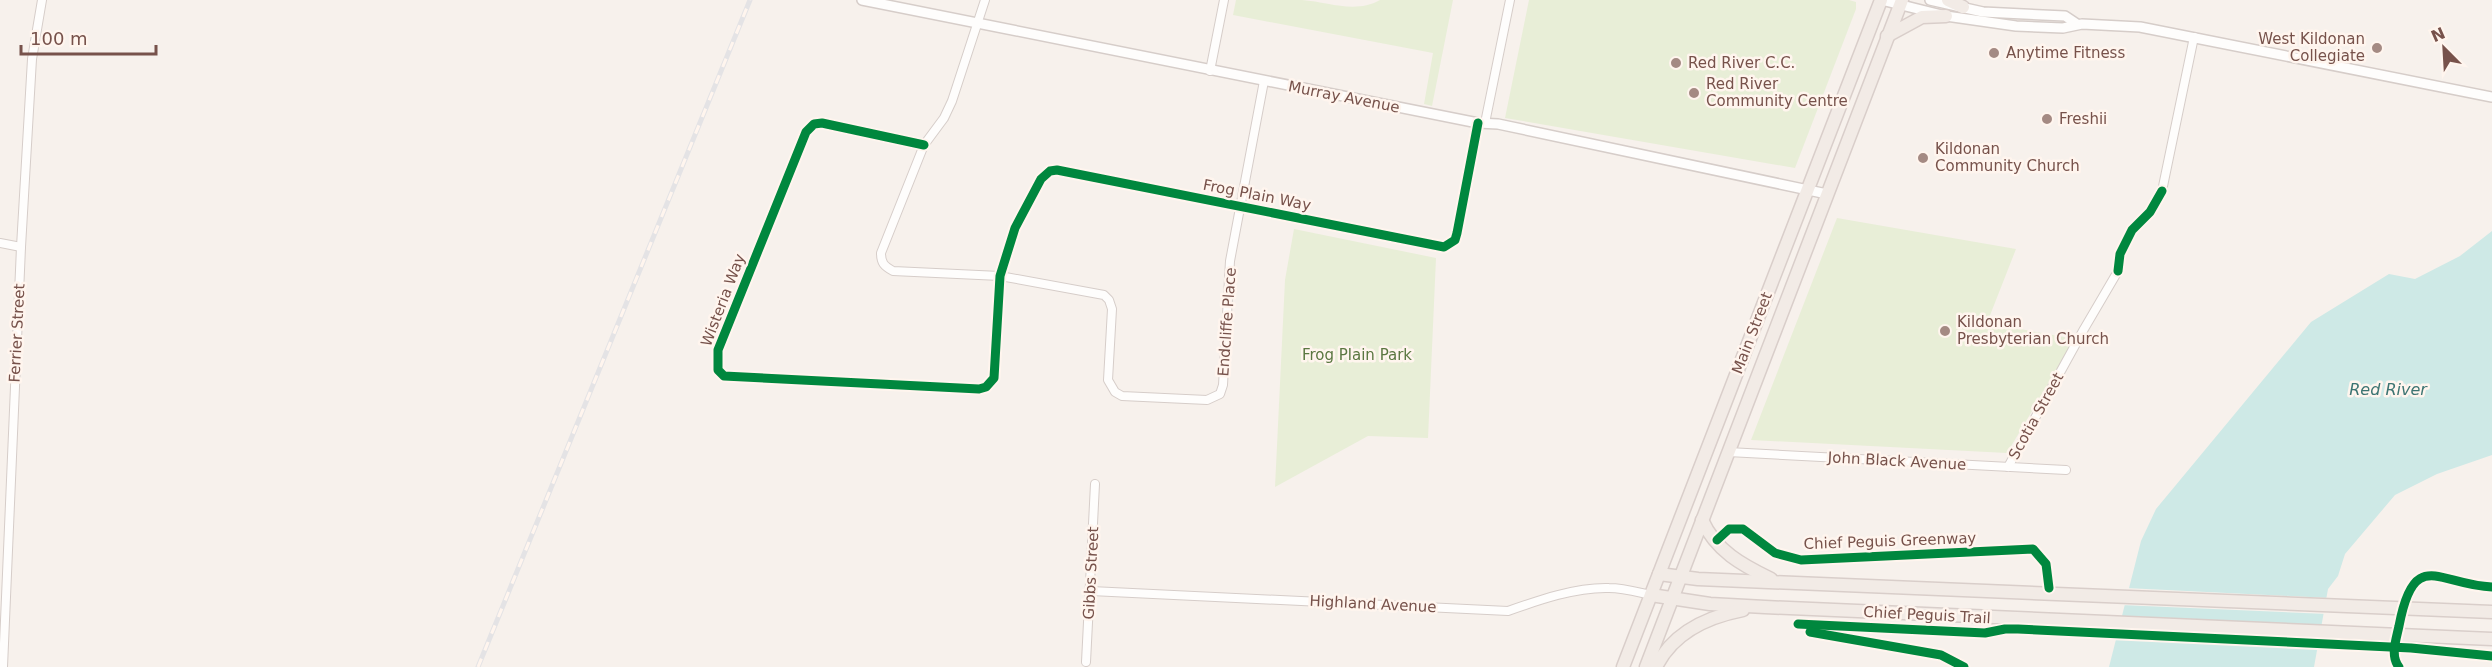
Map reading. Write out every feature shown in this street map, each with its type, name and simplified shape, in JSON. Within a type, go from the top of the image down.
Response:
[{"type":"main road","name":"Main Street","points":[[1623,667],[1881,0]]},
{"type":"main road","points":[[1948,0],[1963,7]]},
{"type":"main road","name":"Main Street","points":[[1646,667],[1901,3]]},
{"type":"main road","points":[[1887,36],[1922,17],[1946,16]]},
{"type":"main road","points":[[1702,520],[1711,537],[1726,553],[1746,567],[1778,582]]},
{"type":"main road","name":"Chief Peguis Trail","points":[[1659,574],[1778,582],[2421,611],[2492,612]]},
{"type":"main road","name":"Chief Peguis Trail","points":[[1651,595],[1710,604],[1765,608],[2492,639]]},
{"type":"main road","points":[[1656,667],[1671,644],[1695,626],[1725,614],[1765,608]]},
{"type":"street","name":"Ferrier Street","points":[[3,667],[21,247],[32,59],[42,0]]},
{"type":"street","name":"Murray Avenue","points":[[862,0],[1210,71],[1482,123],[1498,124],[1827,194]]},
{"type":"street","points":[[985,0],[952,101],[944,118],[924,145],[881,253],[881,260],[885,267],[893,271],[1000,276]]},
{"type":"street","points":[[1210,71],[1224,0]]},
{"type":"street","points":[[1482,123],[1510,0]]},
{"type":"street","points":[[1881,0],[1901,3],[1946,16],[2016,26],[2063,28],[2077,24],[2140,27],[2492,97]]},
{"type":"street","points":[[1930,0],[1983,12],[2065,16],[2077,24]]},
{"type":"street","points":[[2162,191],[2194,37]]},
{"type":"street","name":"Endcliffe Place","points":[[1000,276],[1097,293],[1109,300],[1112,309],[1108,380],[1114,393],[1122,396],[1214,399],[1220,394],[1223,385],[1230,261],[1264,81]]},
{"type":"street","name":"Wisteria Way","points":[[924,145],[822,123],[810,127],[717,350],[718,370],[730,377],[979,389],[986,387],[994,378],[1000,276]]},
{"type":"street","name":"Frog Plain Way","points":[[1000,276],[1015,228],[1041,179],[1050,171],[1057,170],[1444,247],[1455,240],[1482,123]]},
{"type":"street","points":[[0,243],[21,247]]},
{"type":"street","name":"Scotia Street","points":[[2008,467],[2118,271]]},
{"type":"street","name":"John Black Avenue","points":[[1728,452],[2066,470]]},
{"type":"street","name":"Gibbs Street","points":[[1086,662],[1095,484]]},
{"type":"street","name":"Highland Avenue","points":[[1091,591],[1508,611],[1539,601],[1598,588],[1619,588],[1651,595]]},
{"type":"green space","points":[[1236,0],[1302,0],[1351,7],[1380,0],[1453,0],[1432,106],[1424,104],[1433,53],[1233,15]]},
{"type":"green space","name":"Red River C.C.","points":[[1529,0],[1849,0],[1856,2],[1856,9],[1795,168],[1505,118]]},
{"type":"green space","points":[[1837,218],[2016,249],[1987,323],[2075,339],[2007,453],[1751,440]]},
{"type":"green space","name":"Frog Plain Park","points":[[1294,229],[1436,258],[1428,438],[1368,436],[1275,487],[1285,280]]},
{"type":"water","name":"Red River","points":[[2492,231],[2492,455],[2437,474],[2395,495],[2345,554],[2338,576],[2328,589],[2314,667],[2109,667],[2141,541],[2156,509],[2311,322],[2389,274],[2415,279],[2460,256]]},
{"type":"pier","points":[[2126,588],[2330,598],[2327,614],[2121,605]]},
{"type":"pier","points":[[2118,617],[2325,626],[2321,645],[2268,642],[2265,645],[2252,645],[2248,641],[2184,638],[2180,642],[2167,641],[2163,637],[2113,635]]},
{"type":"railway","points":[[478,667],[750,0]]},
{"type":"cycle path","points":[[924,145],[822,123],[814,124],[806,132],[718,350],[718,370],[724,376],[979,389],[986,387],[994,378],[1000,276],[1015,228],[1041,179],[1050,171],[1057,170],[1444,247],[1455,240],[1457,233],[1478,123]]},
{"type":"cycle path","points":[[2118,271],[2120,254],[2132,230],[2150,212],[2162,191]]},
{"type":"cycle path","name":"Chief Peguis Greenway","points":[[1717,540],[1729,529],[1743,529],[1775,553],[1801,560],[2033,549],[2046,564],[2049,588]]},
{"type":"cycle path","points":[[2399,667],[2394,653],[2405,601],[2412,586],[2421,578],[2443,577],[2473,585],[2492,587]]},
{"type":"cycle path","points":[[1798,624],[1985,633],[2018,629],[2411,648],[2492,656]]},
{"type":"cycle path","points":[[1810,632],[1941,655],[1964,667]]},
{"type":"place","name":"West Kildonan Collegiate","points":[[2377,48]]},
{"type":"place","name":"Anytime Fitness","points":[[1994,53]]},
{"type":"place","name":"Red River C.C.","points":[[1676,63]]},
{"type":"place","name":"Red River Community Centre","points":[[1694,93]]},
{"type":"place","name":"Freshii","points":[[2047,119]]},
{"type":"place","name":"Kildonan Community Church","points":[[1923,158]]},
{"type":"place","name":"Kildonan Presbyterian Church","points":[[1945,331]]}]
